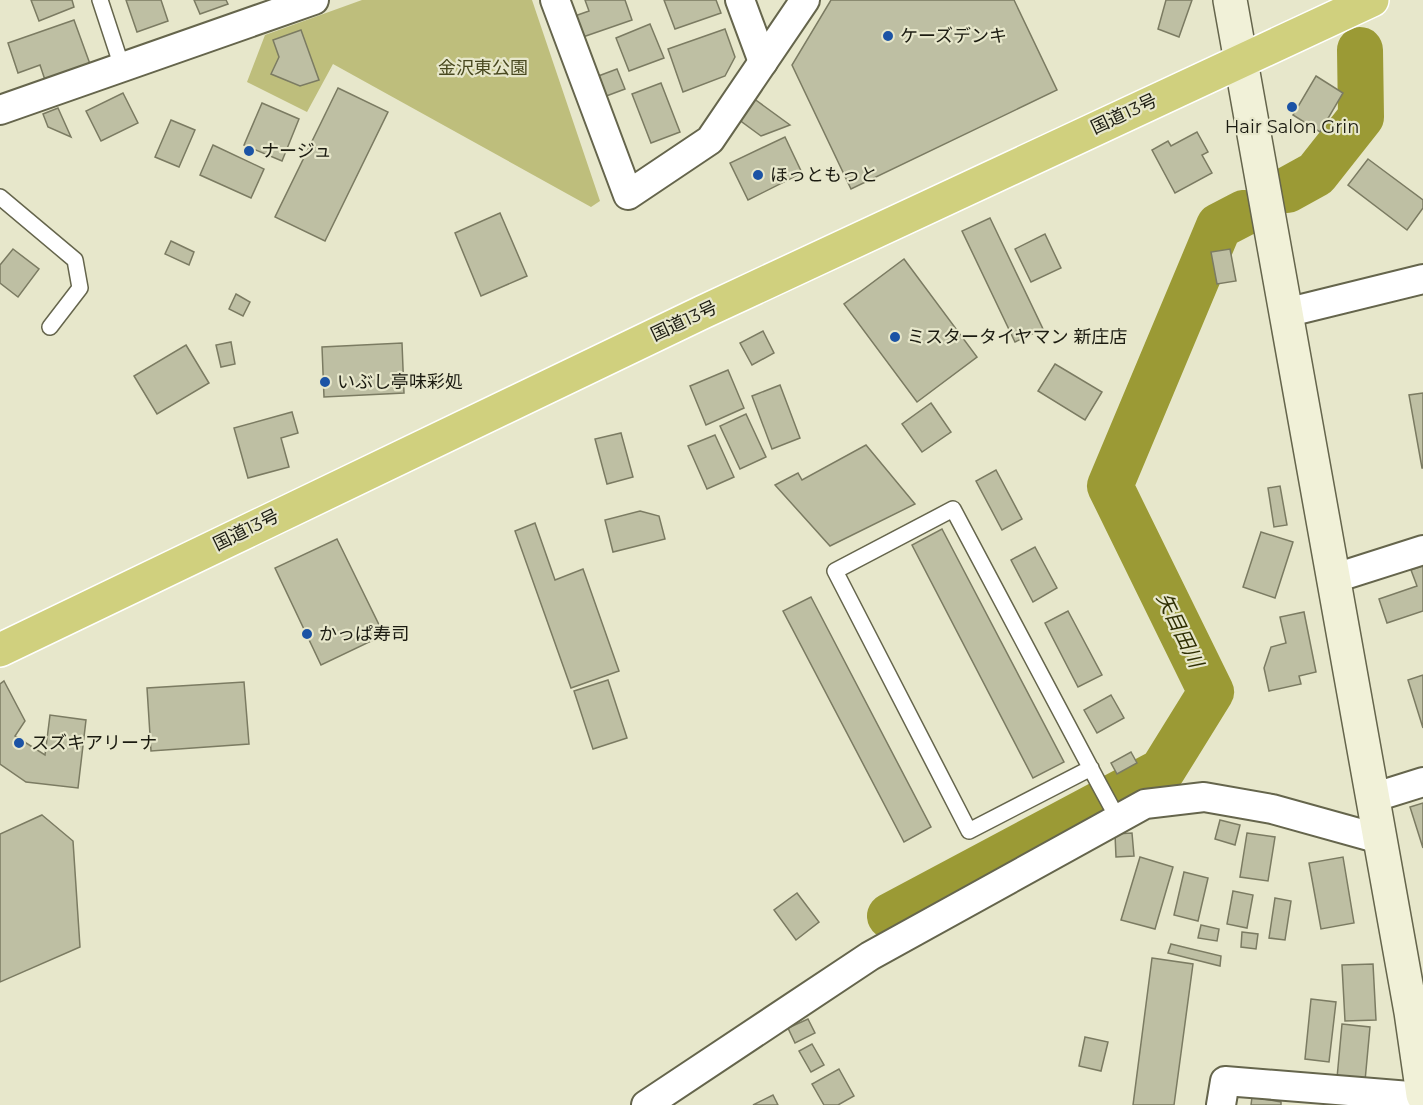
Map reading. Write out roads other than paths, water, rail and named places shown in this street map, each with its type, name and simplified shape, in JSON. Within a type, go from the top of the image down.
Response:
[{"type":"highway","name":"国道13号","points":[[0,650],[455,429],[1372,0]]},
{"type":"street","points":[[0,110],[314,0]]},
{"type":"street","points":[[555,0],[628,195],[710,140],[805,0]]},
{"type":"street","points":[[740,0],[763,62]]},
{"type":"street","points":[[1221,1105],[1225,1082],[1423,1096],[1417,1010],[1372,798],[1230,0]]},
{"type":"street","points":[[1285,313],[1423,279]]},
{"type":"street","points":[[1332,579],[1423,550]]},
{"type":"street","points":[[1372,798],[1423,782]]},
{"type":"street","points":[[646,1105],[870,956],[1145,804],[1204,796],[1272,809],[1380,839]]},
{"type":"lane","points":[[100,0],[122,67]]},
{"type":"lane","points":[[0,197],[75,260],[80,288],[50,327]]},
{"type":"lane","points":[[1091,768],[969,831],[835,571],[954,508],[1118,819]]},
{"type":"waterway","name":"矢目田川","points":[[1287,190],[1316,174],[1361,117],[1360,50]]},
{"type":"waterway","name":"矢目田川","points":[[890,916],[1162,771],[1211,692],[1110,486],[1219,226],[1244,213]]},
{"type":"place","name":"ケーズデンキ","points":[[888,36]]},
{"type":"place","name":"Hair Salon Grin","points":[[1292,107]]},
{"type":"place","name":"ナージュ","points":[[249,151]]},
{"type":"place","name":"ほっともっと","points":[[758,175]]},
{"type":"place","name":"ミスタータイヤマン 新庄店","points":[[895,337]]},
{"type":"place","name":"いぶし亭味彩処","points":[[325,382]]},
{"type":"place","name":"かっぱ寿司","points":[[307,634]]},
{"type":"place","name":"スズキアリーナ","points":[[19,743]]},
{"type":"park label","name":"金沢東公園","points":[[483,68]]}]
